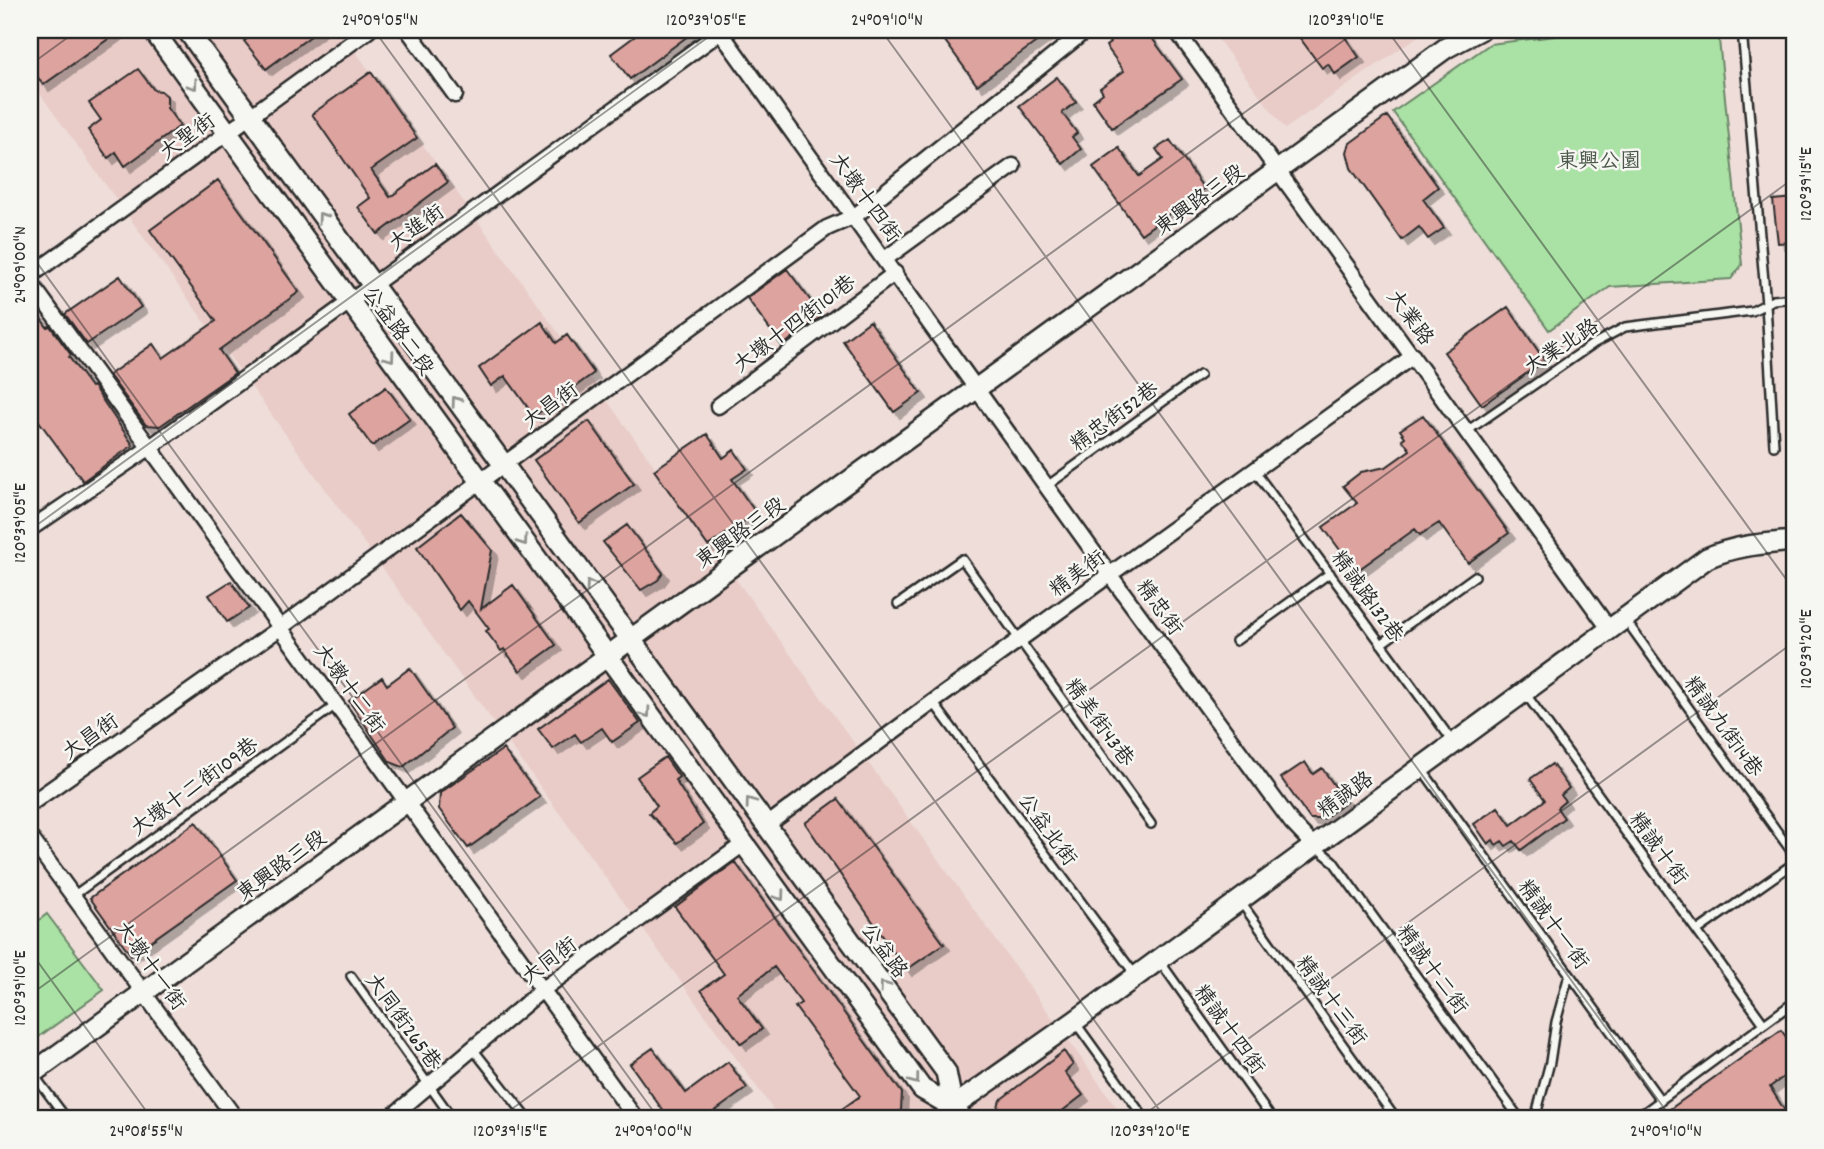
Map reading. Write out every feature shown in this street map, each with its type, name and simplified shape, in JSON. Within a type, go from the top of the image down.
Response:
[{"type":"street","name":"公益路二段","points":[[153,30],[606,658]]},
{"type":"street","name":"公益路二段","points":[[187,30],[630,640]]},
{"type":"street","name":"大聖街","points":[[30,276],[369,30]]},
{"type":"street","points":[[408,30],[455,95]]},
{"type":"street","name":"大墩十四街","points":[[721,30],[978,388]]},
{"type":"street","name":"大進街","points":[[30,529],[350,302],[721,30]]},
{"type":"street","name":"大昌街","points":[[30,804],[280,628],[827,228],[855,216],[1086,30]]},
{"type":"street","name":"大業路","points":[[1176,30],[1467,430],[1617,624]]},
{"type":"street","name":"東興路三段","points":[[31,1074],[1446,48],[1480,30]]},
{"type":"street","points":[[885,259],[1013,166]]},
{"type":"street","name":"大墩十四街101巷","points":[[718,406],[895,273]]},
{"type":"street","name":"大墩十二街","points":[[30,282],[636,1119]]},
{"type":"street","name":"精美街","points":[[767,825],[1413,356]]},
{"type":"street","name":"精忠街","points":[[978,388],[1110,575],[1292,823],[1313,845]]},
{"type":"street","name":"精誠路","points":[[937,1119],[958,1113],[1075,1021],[1707,558],[1745,545],[1794,541]]},
{"type":"street","name":"公益路","points":[[630,640],[946,1072],[958,1113]]},
{"type":"street","points":[[606,658],[922,1089],[958,1113]]},
{"type":"street","points":[[742,845],[767,825]]},
{"type":"street","name":"大墩十一街","points":[[30,837],[236,1119]]},
{"type":"street","name":"大同街","points":[[389,1119],[542,990],[742,845]]},
{"type":"lane","points":[[1742,30],[1766,304],[1774,446]]},
{"type":"lane","name":"大業北路","points":[[1467,430],[1593,344],[1625,327],[1752,311],[1773,300],[1794,298]]},
{"type":"lane","name":"精忠街52巷","points":[[1047,486],[1200,375]]},
{"type":"lane","name":"精誠路132巷","points":[[1254,470],[1453,743]]},
{"type":"lane","name":"精美街43巷","points":[[898,604],[962,559],[1151,824]]},
{"type":"lane","points":[[1237,641],[1330,573]]},
{"type":"lane","points":[[1381,644],[1475,576]]},
{"type":"lane","name":"精誠九街14巷","points":[[1617,624],[1794,855]]},
{"type":"lane","name":"精誠十街","points":[[1524,692],[1764,1024]]},
{"type":"lane","name":"公益北街","points":[[933,702],[1136,977]]},
{"type":"lane","name":"大墩十二街109巷","points":[[73,896],[336,705]]},
{"type":"lane","name":"精誠十一街","points":[[1420,767],[1661,1101]]},
{"type":"lane","name":"精誠十二街","points":[[1313,845],[1333,861],[1520,1119]]},
{"type":"lane","points":[[1698,931],[1794,863]]},
{"type":"lane","name":"精誠十三街","points":[[1240,900],[1396,1119]]},
{"type":"lane","name":"精誠十四街","points":[[1158,960],[1272,1119]]},
{"type":"lane","points":[[1535,1119],[1569,975]]},
{"type":"lane","name":"大同街265巷","points":[[351,976],[453,1119]]},
{"type":"lane","points":[[1635,1119],[1794,1002]]},
{"type":"lane","points":[[1075,1021],[1145,1119]]},
{"type":"lane","points":[[473,1048],[526,1115],[526,1119]]},
{"type":"lane","points":[[31,1074],[67,1119]]},
{"type":"path","points":[[1536,30],[1536,36],[1563,30]]},
{"type":"shaded area","points":[[30,30],[340,30],[1125,1119],[780,1119],[30,80]]},
{"type":"shaded area","points":[[1211,30],[1427,30],[1285,129]]},
{"type":"green space","name":"東興公園","points":[[1604,30],[1718,30],[1742,265],[1731,279],[1610,287],[1549,330],[1393,112],[1490,44]]},
{"type":"green space","points":[[47,914],[104,990],[30,1043],[30,927]]},
{"type":"building","points":[[30,30],[121,30],[43,85],[30,66]]},
{"type":"building","points":[[259,30],[319,30],[266,69],[244,41]]},
{"type":"building","points":[[631,30],[696,30],[630,79],[611,54],[635,36]]},
{"type":"building","points":[[937,30],[1053,30],[977,85]]},
{"type":"building","points":[[1101,30],[1146,30],[1182,79],[1112,128],[1093,101],[1103,93],[1100,88],[1124,71],[1106,46],[1110,43]]},
{"type":"building","points":[[1294,30],[1340,30],[1359,57],[1335,74],[1328,64],[1322,68]]},
{"type":"building","points":[[138,69],[154,90],[167,96],[167,108],[180,126],[125,166],[116,152],[108,158],[88,130],[101,120],[89,103]]},
{"type":"building","points":[[371,72],[417,138],[371,170],[390,197],[435,164],[448,182],[378,234],[358,207],[370,198],[312,114]]},
{"type":"building","points":[[1057,77],[1076,102],[1062,113],[1077,133],[1072,137],[1081,149],[1063,164],[1019,106]]},
{"type":"building","points":[[1387,116],[1438,187],[1423,199],[1444,228],[1428,239],[1419,227],[1402,240],[1351,168],[1347,152],[1350,143]]},
{"type":"building","points":[[1170,140],[1204,189],[1141,234],[1093,167],[1119,148],[1139,176],[1163,159],[1156,149]]},
{"type":"building","points":[[218,180],[299,292],[219,350],[235,373],[160,426],[146,425],[109,375],[153,344],[163,358],[216,321],[150,230]]},
{"type":"building","points":[[1794,198],[1794,242],[1778,243],[1773,200]]},
{"type":"building","points":[[787,269],[822,316],[782,346],[747,298]]},
{"type":"building","points":[[120,276],[141,307],[87,344],[65,314]]},
{"type":"building","points":[[30,304],[47,327],[50,326],[71,355],[69,357],[91,387],[93,386],[133,445],[83,481],[30,409]]},
{"type":"building","points":[[1508,307],[1545,361],[1482,405],[1444,352]]},
{"type":"building","points":[[870,321],[921,393],[894,412],[843,341]]},
{"type":"building","points":[[542,322],[556,343],[567,335],[594,373],[534,416],[505,376],[491,386],[479,368]]},
{"type":"building","points":[[386,387],[410,419],[372,446],[349,414]]},
{"type":"building","points":[[1423,415],[1509,533],[1468,563],[1439,523],[1420,535],[1415,529],[1351,575],[1341,562],[1346,558],[1323,527],[1357,503],[1343,486],[1361,472],[1386,467],[1410,450],[1402,439],[1405,437],[1400,430]]},
{"type":"building","points":[[589,421],[634,484],[579,523],[534,460]]},
{"type":"building","points":[[707,434],[723,458],[734,450],[747,469],[732,479],[756,513],[708,546],[654,470]]},
{"type":"building","points":[[461,513],[492,550],[481,609],[513,585],[556,645],[520,671],[486,631],[489,629],[468,601],[460,610],[417,547]]},
{"type":"building","points":[[627,525],[663,573],[658,580],[641,590],[603,542]]},
{"type":"building","points":[[231,581],[249,608],[227,622],[209,595]]},
{"type":"building","points":[[410,668],[452,728],[403,767],[390,762],[349,701],[382,677],[387,685]]},
{"type":"building","points":[[608,679],[640,723],[612,742],[602,728],[581,742],[575,734],[553,749],[538,729]]},
{"type":"building","points":[[503,749],[540,797],[468,848],[439,809],[440,793]]},
{"type":"building","points":[[665,757],[679,777],[675,780],[703,824],[677,843],[649,813],[657,806],[637,777]]},
{"type":"building","points":[[1305,762],[1313,774],[1322,768],[1346,802],[1323,819],[1310,819],[1281,778]]},
{"type":"building","points":[[1552,764],[1569,788],[1561,795],[1565,801],[1557,808],[1564,818],[1521,850],[1514,841],[1506,846],[1502,841],[1496,845],[1493,840],[1488,844],[1474,824],[1498,807],[1511,825],[1545,800],[1530,779]]},
{"type":"building","points":[[838,799],[944,944],[906,970],[805,823]]},
{"type":"building","points":[[196,822],[237,880],[131,955],[90,898]]},
{"type":"building","points":[[735,862],[902,1093],[901,1110],[888,1119],[828,1119],[860,1096],[795,1007],[801,1003],[774,967],[737,995],[762,1029],[741,1044],[701,990],[724,974],[675,907]]},
{"type":"building","points":[[1781,1030],[1787,1038],[1794,1032],[1794,1069],[1770,1087],[1790,1119],[1760,1119],[1755,1113],[1747,1119],[1656,1119]]},
{"type":"building","points":[[653,1048],[686,1093],[728,1062],[747,1088],[704,1119],[669,1119],[630,1064]]},
{"type":"building","points":[[1064,1051],[1073,1065],[1065,1072],[1083,1095],[1052,1119],[999,1119],[996,1113],[1000,1100]]}]
